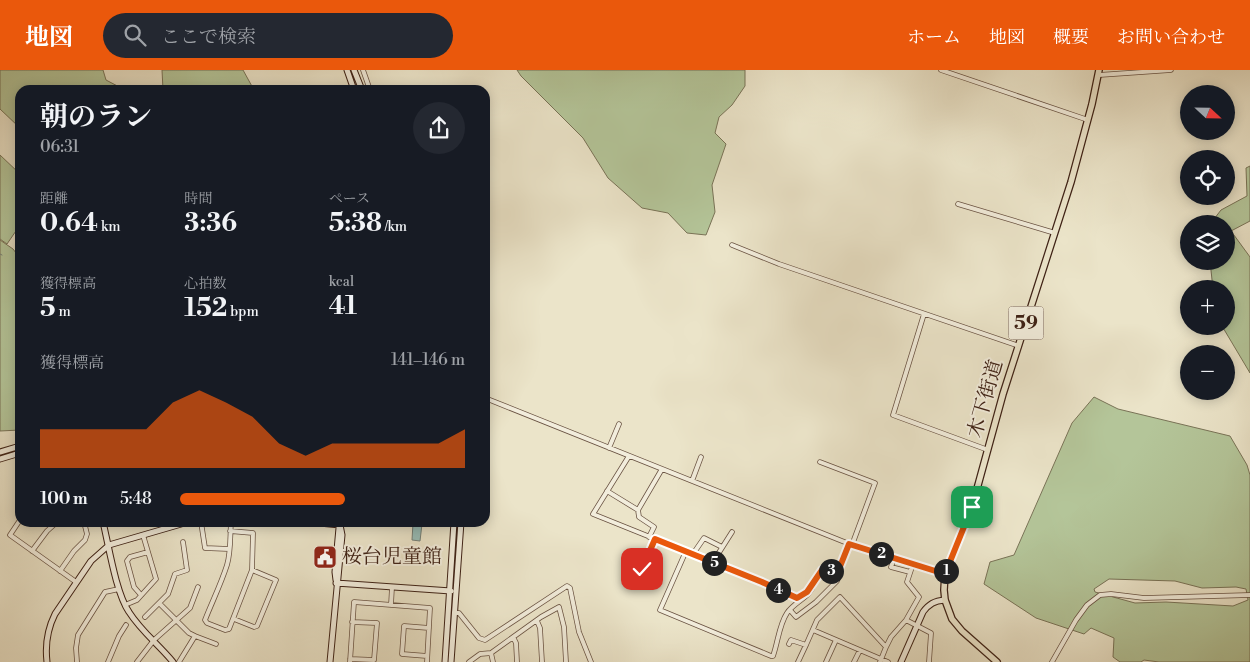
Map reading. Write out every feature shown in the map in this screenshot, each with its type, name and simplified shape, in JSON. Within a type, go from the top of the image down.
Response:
[{"type":"main road","name":"木下街道","points":[[997,662],[957,625],[948,611],[944,590],[945,574],[972,507],[1019,346],[1056,233],[1088,120],[1099,72]]},
{"type":"street","points":[[347,70],[352,85]]},
{"type":"street","points":[[354,70],[360,85]]},
{"type":"street","points":[[363,70],[368,85]]},
{"type":"street","points":[[941,70],[1088,120]]},
{"type":"street","points":[[1099,72],[1171,70]]},
{"type":"street","points":[[958,204],[1056,233]]},
{"type":"street","points":[[732,245],[779,264],[1019,346]]},
{"type":"street","points":[[924,314],[893,415],[988,450]]},
{"type":"street","points":[[490,400],[851,544],[945,574]]},
{"type":"street","points":[[608,448],[619,424]]},
{"type":"street","points":[[0,452],[15,448]]},
{"type":"street","points":[[0,459],[15,454]]},
{"type":"street","points":[[629,456],[593,514],[797,598],[807,592],[822,570],[831,571],[839,569],[875,483],[820,462]]},
{"type":"street","points":[[692,481],[701,457]]},
{"type":"street","points":[[649,537],[654,527],[638,517],[638,510],[662,469]]},
{"type":"street","points":[[607,491],[638,510]]},
{"type":"street","points":[[15,527],[10,535],[76,582]]},
{"type":"street","points":[[32,551],[51,527]]},
{"type":"street","points":[[60,571],[74,550],[85,540],[87,534],[85,527]]},
{"type":"street","points":[[104,527],[119,589],[125,605],[134,619],[173,662]]},
{"type":"street","points":[[47,662],[46,642],[51,622],[91,562],[109,545],[171,527]]},
{"type":"street","points":[[202,527],[205,548],[229,549]]},
{"type":"street","points":[[230,527],[230,531],[228,564],[205,620],[207,623],[225,630],[229,629],[234,619],[252,570],[253,533],[230,531]]},
{"type":"street","points":[[330,662],[342,535],[341,527]]},
{"type":"street","points":[[445,662],[454,527]]},
{"type":"street","points":[[451,662],[461,527]]},
{"type":"street","points":[[713,562],[732,532]]},
{"type":"street","points":[[125,605],[137,600],[156,579],[143,535]]},
{"type":"street","points":[[692,554],[704,538],[722,548]]},
{"type":"street","points":[[642,569],[655,539]]},
{"type":"street","points":[[145,617],[168,594],[176,574],[187,570],[183,542]]},
{"type":"street","points":[[141,595],[134,587],[127,561],[130,558],[148,552]]},
{"type":"street","points":[[686,552],[660,610],[773,656]]},
{"type":"street","points":[[894,558],[892,566],[910,572]]},
{"type":"street","points":[[880,660],[891,637],[906,620],[919,597],[907,582],[913,564]]},
{"type":"street","points":[[234,619],[254,627],[257,626],[276,580],[252,570]]},
{"type":"street","points":[[790,610],[796,617],[816,602],[837,581],[831,571]]},
{"type":"street","points":[[775,662],[773,656],[782,622],[798,601],[811,592],[814,582]]},
{"type":"street","points":[[336,583],[455,591]]},
{"type":"street","points":[[391,605],[392,586]]},
{"type":"street","points":[[454,613],[459,613],[479,638],[485,640],[567,586],[570,588],[579,632],[591,662]]},
{"type":"street","points":[[137,662],[154,640],[190,608],[198,587]]},
{"type":"street","points":[[78,662],[76,648],[78,635],[105,592],[119,589]]},
{"type":"street","points":[[1052,662],[1076,620],[1087,605],[1100,595],[1112,594],[1144,598],[1250,595]]},
{"type":"street","points":[[798,662],[817,620],[840,597],[886,646]]},
{"type":"street","points":[[901,662],[928,605],[935,601],[945,600]]},
{"type":"street","points":[[352,622],[377,623],[374,660],[350,660],[352,622],[354,602],[430,608],[427,662]]},
{"type":"street","points":[[159,603],[190,633],[216,644]]},
{"type":"street","points":[[469,662],[480,654],[491,653],[537,620],[559,607],[564,627],[566,662]]},
{"type":"street","points":[[537,620],[540,628],[542,662]]},
{"type":"street","points":[[906,620],[931,633],[929,662]]},
{"type":"street","points":[[108,662],[126,625]]},
{"type":"street","points":[[427,656],[402,654],[404,626],[429,628]]},
{"type":"street","points":[[813,630],[888,662]]},
{"type":"street","points":[[179,662],[195,636]]},
{"type":"street","points":[[513,637],[516,643],[517,662]]},
{"type":"street","points":[[789,644],[791,640],[806,645]]},
{"type":"street","points":[[826,662],[836,640]]},
{"type":"street","points":[[854,662],[860,650]]},
{"type":"street","points":[[491,653],[493,662]]},
{"type":"green space","points":[[0,70],[103,70],[106,80],[116,85],[15,85],[15,123],[0,109]]},
{"type":"green space","points":[[162,70],[243,70],[251,85],[163,85]]},
{"type":"green space","points":[[517,70],[745,70],[745,86],[732,105],[719,117],[715,133],[726,144],[712,185],[715,212],[706,235],[687,233],[668,213],[642,208],[608,178],[583,138]]},
{"type":"green space","points":[[0,155],[15,169],[15,232],[7,244],[0,239]]},
{"type":"green space","points":[[1250,166],[1250,221],[1235,229],[1235,215],[1217,215],[1221,210],[1230,205],[1235,205],[1235,202],[1247,196],[1246,168]]},
{"type":"green space","points":[[1235,236],[1250,257],[1250,373],[1227,335],[1235,335],[1235,280],[1212,280],[1211,270],[1235,270]]},
{"type":"green space","points":[[0,240],[15,252],[15,430],[0,431]]},
{"type":"green space","points":[[1094,397],[1118,409],[1230,436],[1247,465],[1250,475],[1250,662],[1159,662],[1144,660],[1141,662],[1120,662],[1113,657],[1114,638],[1091,628],[1084,634],[1036,618],[984,584],[990,562],[1014,555],[1072,423]],"holes":[[[1109,579],[1175,581],[1202,588],[1236,587],[1246,589],[1248,600],[1233,606],[1166,602],[1135,603],[1095,592],[1094,589]]]},
{"type":"water","points":[[413,527],[422,527],[420,541],[412,540]]},
{"type":"place","name":"桜台児童館","points":[[325,557]]},
{"type":"route","points":[[642,569],[655,539],[797,598],[807,592],[822,570],[831,571],[839,569],[849,544],[945,574],[972,507]]}]
